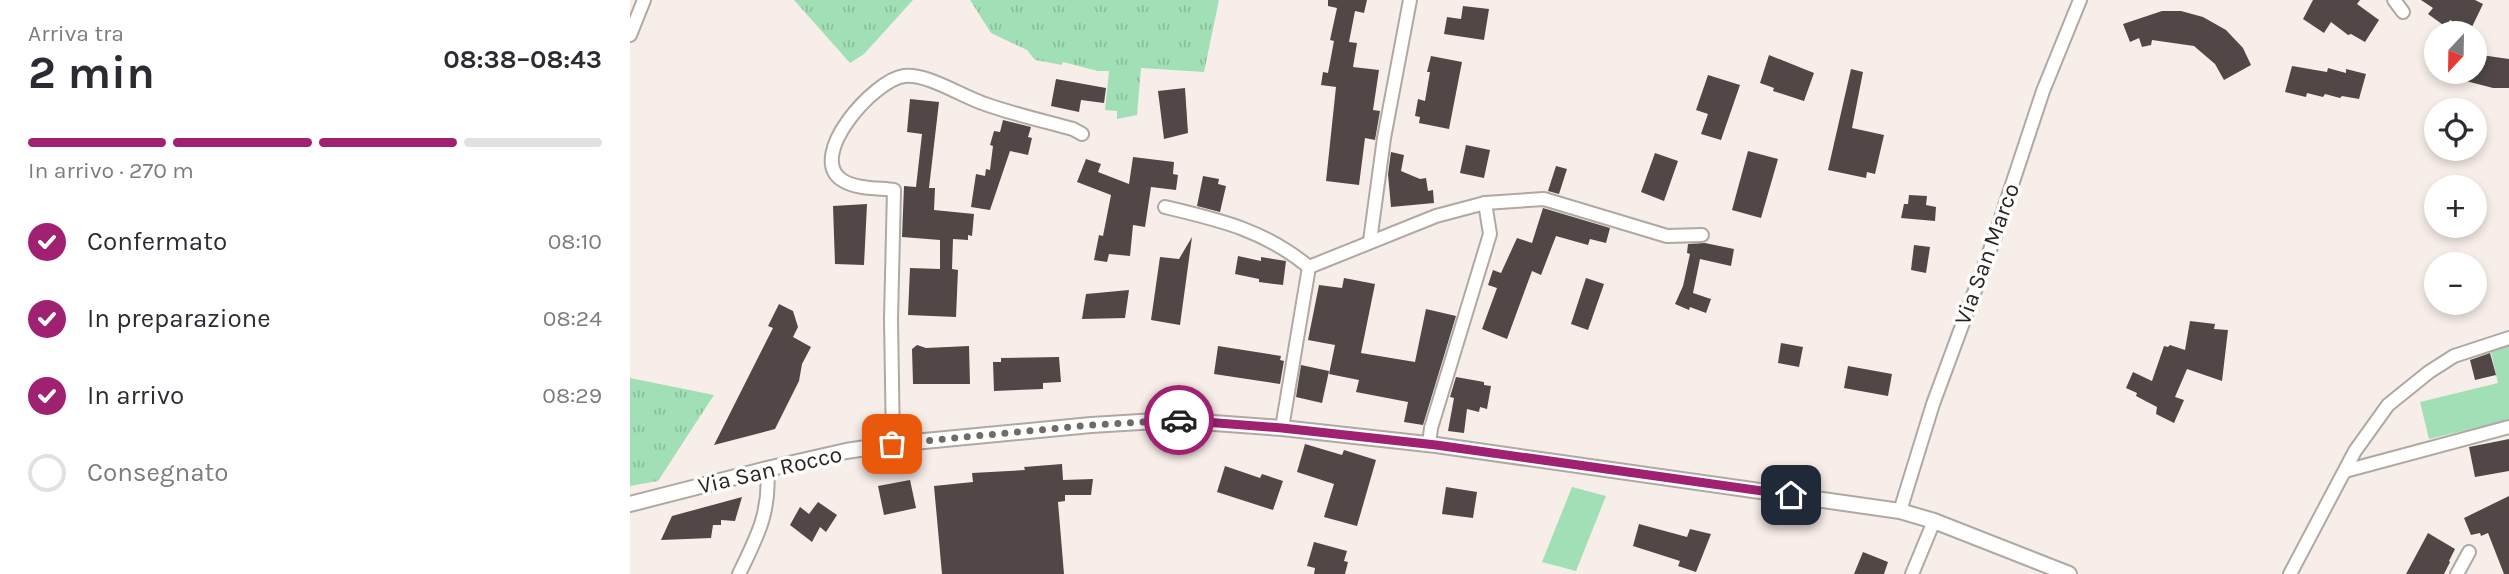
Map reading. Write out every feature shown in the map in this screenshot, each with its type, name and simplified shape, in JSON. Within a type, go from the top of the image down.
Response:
[{"type":"street","points":[[630,35],[644,0]]},
{"type":"street","points":[[1370,241],[1384,138],[1410,0]]},
{"type":"street","name":"Via San Marco","points":[[1900,511],[1933,404],[1994,239],[2043,91],[2080,0]]},
{"type":"street","points":[[2394,0],[2403,12]]},
{"type":"street","points":[[892,444],[894,190],[848,184],[841,180],[832,164],[835,142],[857,107],[881,86],[903,76],[920,78],[984,104],[1073,129],[1082,134]]},
{"type":"street","points":[[1309,267],[1446,213],[1485,203],[1544,199],[1667,236],[1702,235]]},
{"type":"street","points":[[1429,444],[1431,428],[1490,234],[1485,203]]},
{"type":"street","points":[[1164,207],[1223,220],[1261,235],[1289,250],[1309,267]]},
{"type":"street","points":[[1282,428],[1309,267]]},
{"type":"street","points":[[2290,574],[2355,451],[2388,405],[2454,356],[2509,338]]},
{"type":"street","name":"Via San Rocco","points":[[630,504],[846,451],[892,444],[1091,425],[1173,420],[1282,428],[1429,444],[1900,511],[1934,521],[2069,574]]},
{"type":"street","points":[[2345,471],[2509,427]]},
{"type":"street","points":[[739,574],[762,526],[769,492],[767,469]]},
{"type":"street","points":[[1912,574],[1934,521]]},
{"type":"street","points":[[2458,574],[2469,552]]},
{"type":"green space","points":[[794,0],[913,0],[864,54],[850,63]]},
{"type":"green space","points":[[970,0],[1219,0],[1204,72],[1141,68],[1137,115],[1117,119],[1117,111],[1105,110],[1109,71],[1098,71],[1063,62],[1062,65],[1035,60],[1027,50],[991,33]]},
{"type":"green space","points":[[2509,343],[2509,420],[2429,439],[2420,402],[2498,383],[2490,348]]},
{"type":"green space","points":[[630,378],[714,395],[658,481],[630,486]]},
{"type":"green space","points":[[1572,487],[1606,496],[1576,571],[1542,562]]},
{"type":"building","points":[[1328,0],[1367,0],[1364,13],[1355,11],[1349,42],[1357,43],[1353,67],[1379,70],[1373,110],[1380,111],[1375,140],[1365,138],[1359,185],[1326,181],[1336,87],[1321,85],[1323,72],[1328,73],[1334,41],[1330,40],[1337,8],[1328,6]]},
{"type":"building","points":[[2313,0],[2360,0],[2357,4],[2379,20],[2365,42],[2348,35],[2331,22],[2324,33],[2303,19]]},
{"type":"building","points":[[2421,0],[2475,0],[2483,4],[2475,21],[2438,21],[2428,14],[2433,8]]},
{"type":"building","points":[[1463,6],[1489,9],[1484,40],[1444,34],[1447,17],[1461,19]]},
{"type":"building","points":[[2162,11],[2181,11],[2203,17],[2226,30],[2243,48],[2251,65],[2224,80],[2215,64],[2194,46],[2152,40],[2151,45],[2142,47],[2139,38],[2130,42],[2123,24]]},
{"type":"building","points":[[1769,55],[1814,73],[1804,101],[1773,91],[1774,88],[1760,83]]},
{"type":"building","points":[[1431,56],[1462,62],[1449,129],[1419,123],[1420,117],[1415,116],[1418,99],[1425,101]]},
{"type":"building","points":[[2487,56],[2509,59],[2509,88],[2478,84],[2487,84]]},
{"type":"building","points":[[2292,66],[2327,72],[2328,68],[2346,73],[2346,69],[2366,74],[2359,99],[2325,94],[2323,97],[2307,93],[2306,97],[2285,92]]},
{"type":"building","points":[[1851,69],[1863,72],[1852,128],[1884,135],[1875,174],[1867,172],[1866,178],[1828,170]]},
{"type":"building","points":[[1708,75],[1740,85],[1721,140],[1701,134],[1708,114],[1696,110]]},
{"type":"building","points":[[1056,79],[1106,88],[1104,103],[1081,100],[1079,112],[1051,106]]},
{"type":"building","points":[[1185,88],[1188,133],[1164,139],[1158,91]]},
{"type":"building","points":[[910,99],[939,102],[929,188],[935,188],[934,210],[974,214],[972,236],[968,235],[968,240],[953,239],[952,269],[958,270],[956,317],[908,315],[910,268],[940,269],[940,240],[902,237],[904,186],[916,187],[922,134],[907,132]]},
{"type":"building","points":[[1003,120],[1031,127],[1028,137],[1032,138],[1028,155],[1010,151],[990,210],[971,207],[976,174],[985,176],[986,169],[990,170],[993,146],[990,145],[994,131],[1000,132]]},
{"type":"building","points":[[1466,145],[1490,150],[1484,178],[1460,173]]},
{"type":"building","points":[[1748,151],[1778,159],[1761,218],[1732,210]]},
{"type":"building","points":[[1391,152],[1404,155],[1401,171],[1420,179],[1426,178],[1428,191],[1433,190],[1434,203],[1391,207],[1388,174]]},
{"type":"building","points":[[1655,153],[1678,161],[1664,201],[1641,192]]},
{"type":"building","points":[[1133,157],[1174,162],[1173,174],[1178,175],[1176,190],[1151,187],[1145,227],[1133,225],[1130,256],[1109,254],[1107,262],[1094,260],[1099,235],[1103,236],[1111,195],[1077,182],[1086,159],[1101,164],[1098,172],[1129,184]]},
{"type":"building","points":[[1556,166],[1567,169],[1559,194],[1548,191]]},
{"type":"building","points":[[1203,176],[1219,179],[1218,184],[1226,186],[1220,212],[1197,206]]},
{"type":"building","points":[[1909,195],[1927,196],[1926,205],[1936,207],[1935,221],[1901,218]]},
{"type":"building","points":[[867,204],[864,265],[835,264],[833,206]]},
{"type":"building","points":[[1543,208],[1610,228],[1606,243],[1590,239],[1588,245],[1556,236],[1541,275],[1532,271],[1507,339],[1482,329],[1497,288],[1488,285],[1493,270],[1501,273],[1517,238],[1532,243]]},
{"type":"building","points":[[1192,237],[1180,325],[1151,320],[1160,257],[1179,259]]},
{"type":"building","points":[[1705,243],[1734,249],[1731,266],[1700,259],[1693,293],[1711,299],[1706,313],[1675,304],[1683,286],[1690,254],[1687,253],[1688,244]]},
{"type":"building","points":[[1914,245],[1930,247],[1926,273],[1911,270]]},
{"type":"building","points":[[1238,256],[1261,261],[1261,257],[1286,261],[1283,285],[1259,282],[1259,279],[1235,274]]},
{"type":"building","points":[[1344,278],[1375,284],[1361,353],[1415,362],[1426,309],[1456,316],[1423,425],[1404,422],[1408,402],[1356,392],[1359,380],[1329,374],[1335,345],[1308,340],[1319,285],[1342,288]]},
{"type":"building","points":[[1586,278],[1604,284],[1588,330],[1571,324]]},
{"type":"building","points":[[1129,290],[1125,318],[1082,319],[1086,294]]},
{"type":"building","points":[[779,304],[793,311],[798,327],[793,337],[811,347],[802,364],[799,381],[775,429],[714,445],[773,328],[768,326]]},
{"type":"building","points":[[2190,321],[2215,324],[2214,329],[2228,330],[2222,381],[2187,369],[2175,397],[2184,400],[2174,423],[2156,414],[2157,407],[2126,388],[2133,372],[2152,381],[2164,346],[2170,345],[2185,350]]},
{"type":"building","points":[[1781,343],[1803,347],[1799,367],[1778,363]]},
{"type":"building","points":[[917,345],[926,348],[969,346],[970,384],[913,384],[912,349]]},
{"type":"building","points":[[1218,346],[1281,356],[1280,360],[1284,361],[1280,384],[1214,374]]},
{"type":"building","points":[[2490,353],[2496,375],[2475,380],[2470,360]]},
{"type":"building","points":[[1059,357],[1061,382],[1043,383],[1043,389],[994,391],[993,362],[1001,362],[1001,358]]},
{"type":"building","points":[[1301,365],[1329,371],[1322,403],[1296,397]]},
{"type":"building","points":[[1848,366],[1892,374],[1888,396],[1844,388]]},
{"type":"building","points":[[1456,377],[1484,382],[1484,385],[1491,386],[1487,409],[1480,407],[1479,412],[1467,409],[1464,433],[1448,431],[1454,398],[1450,397]]},
{"type":"building","points":[[2509,439],[2509,471],[2475,477],[2469,447]]},
{"type":"building","points":[[1305,444],[1342,455],[1344,450],[1376,460],[1357,526],[1324,517],[1334,484],[1297,472]]},
{"type":"building","points":[[1062,464],[1063,480],[1093,479],[1091,495],[1065,495],[1065,501],[1058,502],[1064,574],[942,574],[934,486],[973,482],[972,473],[1025,470],[1024,467]]},
{"type":"building","points":[[1225,466],[1260,478],[1262,474],[1283,481],[1273,510],[1217,492]]},
{"type":"building","points":[[910,480],[916,508],[884,515],[878,486]]},
{"type":"building","points":[[1446,487],[1477,492],[1473,518],[1442,514]]},
{"type":"building","points":[[2509,496],[2509,574],[2504,574],[2488,533],[2481,536],[2480,533],[2471,535],[2464,518]]},
{"type":"building","points":[[742,497],[735,521],[721,520],[721,525],[713,525],[711,538],[661,540],[672,516]]},
{"type":"building","points":[[818,502],[837,515],[826,532],[820,527],[812,542],[790,525],[800,507],[809,514]]},
{"type":"building","points":[[1639,524],[1687,537],[1690,529],[1711,534],[1696,572],[1678,566],[1680,561],[1633,546]]},
{"type":"building","points":[[2428,533],[2455,549],[2444,574],[2406,574]]},
{"type":"building","points":[[1314,542],[1347,551],[1344,561],[1348,562],[1345,574],[1314,574],[1315,568],[1307,566]]},
{"type":"building","points":[[1863,552],[1888,562],[1884,574],[1854,574]]},
{"type":"way so far","points":[[892,444],[1091,425],[1179,420]]},
{"type":"route","points":[[1179,420],[1436,445],[1791,495]]}]
